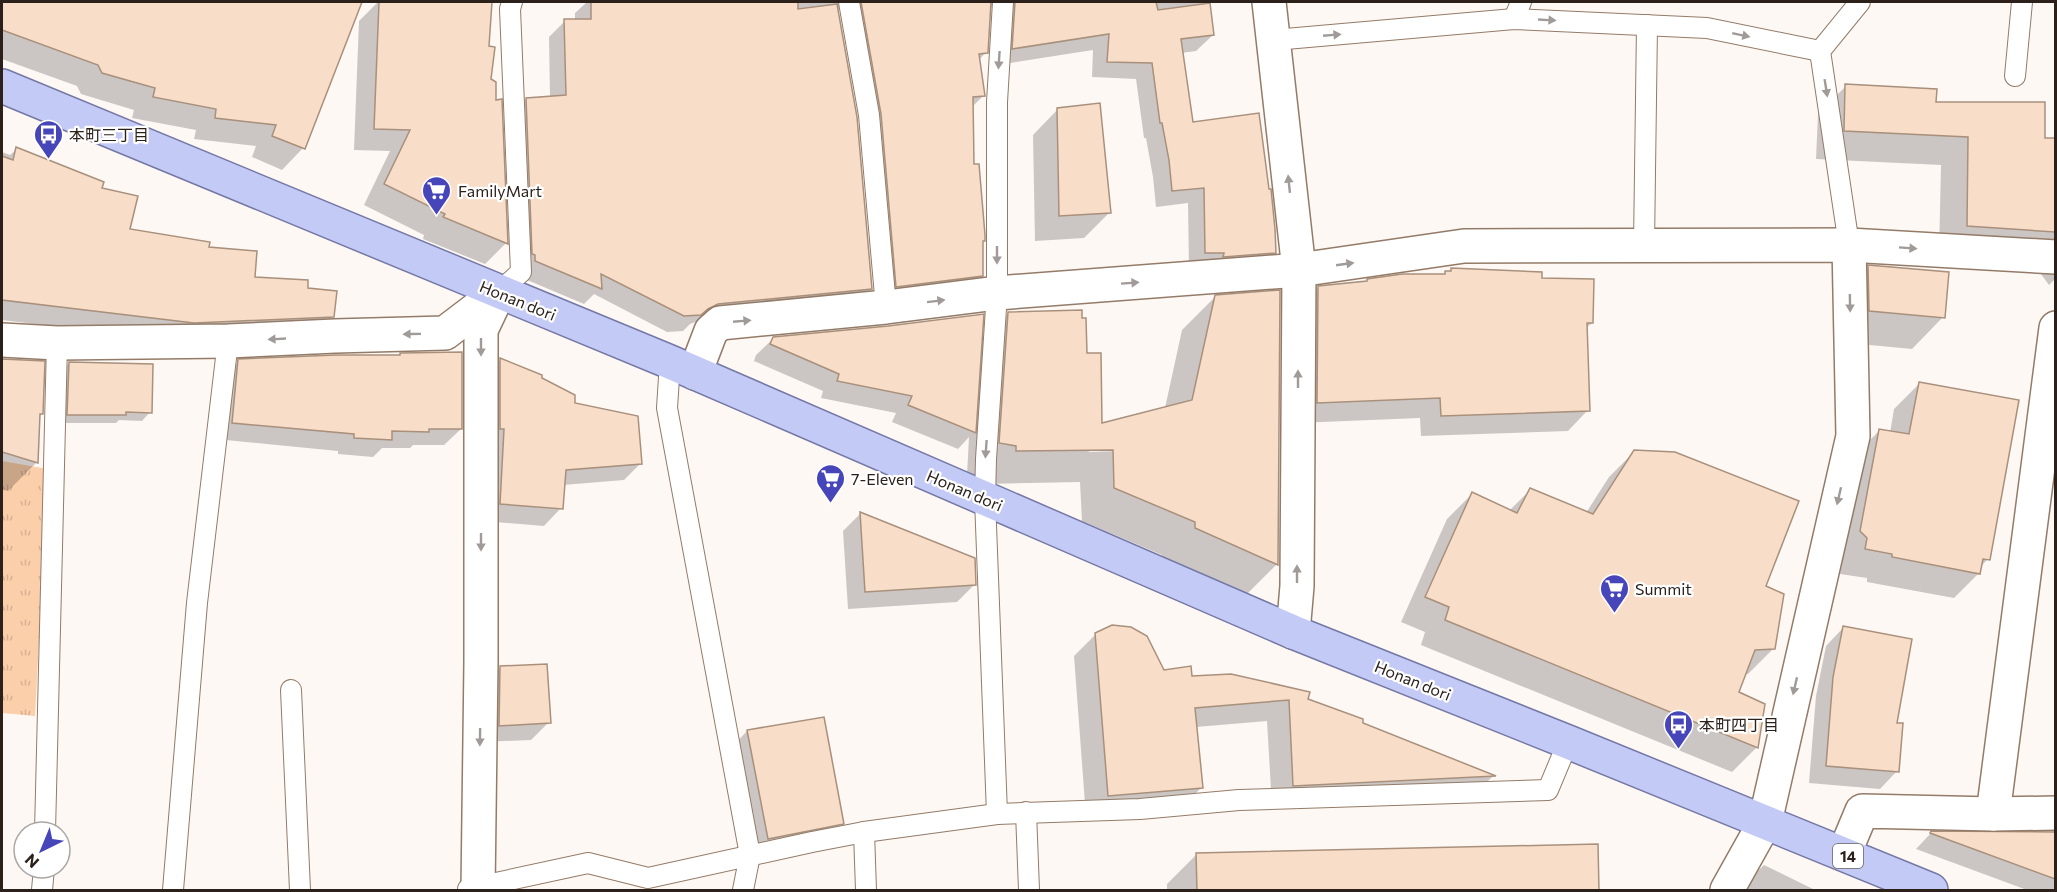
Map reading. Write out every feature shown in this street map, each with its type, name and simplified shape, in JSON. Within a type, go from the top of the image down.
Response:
[{"type":"main road","name":"Honan dori","points":[[2,86],[682,367],[1293,632],[1844,854],[1930,891]]},
{"type":"street","points":[[1269,2],[1299,270],[1297,586],[1293,632]]},
{"type":"street","points":[[682,367],[720,323],[886,307],[998,293],[1299,270],[1464,246],[1850,244],[2055,257]]},
{"type":"street","points":[[1727,891],[1765,822],[1853,436],[1850,244]]},
{"type":"street","points":[[2,340],[57,343],[228,341],[445,333],[499,292]]},
{"type":"street","points":[[473,889],[482,662],[481,330],[499,292]]},
{"type":"street","points":[[1993,814],[2055,328]]},
{"type":"street","points":[[1844,854],[1862,811],[2055,813]]},
{"type":"lane","points":[[499,292],[521,272],[510,9],[512,2]]},
{"type":"lane","points":[[849,2],[869,115],[886,307]]},
{"type":"lane","points":[[997,814],[985,499],[998,293],[997,102],[1004,2]]},
{"type":"lane","points":[[1850,244],[1820,51],[1860,2]]},
{"type":"lane","points":[[2014,76],[2022,2]]},
{"type":"lane","points":[[1274,40],[1518,10],[1647,25],[1707,28],[1820,51]]},
{"type":"lane","points":[[1644,245],[1647,25]]},
{"type":"lane","points":[[173,891],[197,603],[228,341]]},
{"type":"lane","points":[[45,820],[57,343]]},
{"type":"lane","points":[[682,367],[667,408],[750,855],[743,891]]},
{"type":"lane","points":[[291,690],[300,891]]},
{"type":"lane","points":[[473,889],[588,862],[648,878],[864,832],[997,814],[1140,809],[1239,800],[1548,790],[1568,742]]},
{"type":"lane","points":[[1026,812],[1029,891]]},
{"type":"lane","points":[[864,832],[866,891]]},
{"type":"green space","points":[[2,461],[48,469],[35,716],[2,713]]},
{"type":"building","points":[[2,2],[362,2],[305,149],[272,136],[276,125],[215,118],[216,109],[153,97],[155,88],[102,73],[98,65],[2,30]]},
{"type":"building","points":[[379,2],[492,2],[489,46],[495,47],[491,79],[496,82],[496,100],[502,99],[508,244],[443,217],[445,214],[384,184],[410,130],[374,129]]},
{"type":"building","points":[[591,2],[798,2],[798,9],[837,4],[857,117],[872,289],[718,304],[701,315],[684,316],[601,274],[602,289],[535,261],[535,255],[532,254],[526,98],[566,95],[564,19],[591,19]]},
{"type":"building","points":[[861,2],[991,2],[988,53],[979,54],[985,96],[973,97],[974,164],[979,164],[985,235],[983,276],[896,287],[881,114]]},
{"type":"building","points":[[1015,2],[1156,2],[1158,10],[1210,3],[1214,35],[1181,39],[1193,122],[1259,113],[1269,189],[1271,189],[1276,253],[1223,257],[1224,253],[1205,253],[1204,188],[1172,191],[1169,160],[1162,123],[1160,123],[1152,63],[1107,62],[1109,34],[1012,49]]},
{"type":"building","points":[[1845,84],[1937,89],[1936,102],[2045,102],[2045,138],[2055,138],[2055,232],[1967,226],[1968,137],[1844,131]]},
{"type":"building","points":[[1100,103],[1111,213],[1059,216],[1057,108]]},
{"type":"building","points":[[16,147],[104,182],[102,188],[138,196],[130,229],[210,242],[209,247],[257,251],[255,277],[308,280],[308,288],[337,291],[334,317],[194,323],[2,300],[2,156],[13,160]]},
{"type":"building","points":[[1868,265],[1949,272],[1945,318],[1869,311]]},
{"type":"building","points":[[1451,268],[1542,272],[1542,278],[1594,279],[1593,323],[1587,323],[1590,411],[1441,416],[1440,398],[1317,403],[1318,286],[1367,281],[1367,279],[1402,274],[1445,274],[1445,271],[1451,271]]},
{"type":"building","points":[[1280,290],[1278,565],[1195,528],[1195,522],[1114,488],[1113,450],[1016,451],[1016,446],[999,443],[1008,312],[1082,310],[1082,318],[1086,318],[1087,353],[1101,353],[1102,423],[1192,400],[1215,295]]},
{"type":"building","points":[[984,314],[976,433],[908,405],[912,396],[837,381],[839,374],[770,344],[773,337]]},
{"type":"building","points":[[462,352],[462,429],[429,429],[429,432],[392,431],[392,440],[354,438],[354,434],[232,423],[238,359]]},
{"type":"building","points":[[500,358],[542,375],[542,378],[575,395],[575,403],[638,416],[642,464],[566,470],[563,509],[500,504],[504,429],[500,429]]},
{"type":"building","points":[[2,359],[45,361],[38,463],[2,452]]},
{"type":"building","points":[[69,362],[153,364],[152,413],[67,415]]},
{"type":"building","points":[[1919,382],[2019,400],[1990,560],[1983,559],[1980,574],[1892,557],[1892,554],[1865,549],[1867,538],[1860,531],[1879,429],[1909,434]]},
{"type":"building","name":"Summit","points":[[1634,450],[1675,452],[1799,501],[1766,586],[1784,594],[1775,649],[1755,650],[1739,692],[1765,704],[1758,748],[1445,620],[1449,607],[1425,597],[1472,492],[1517,513],[1530,488],[1593,514]]},
{"type":"building","points":[[860,512],[975,558],[976,585],[865,592]]},
{"type":"building","points":[[1112,625],[1131,627],[1147,636],[1164,670],[1191,666],[1192,676],[1231,674],[1310,692],[1308,699],[1363,719],[1363,723],[1496,776],[1293,786],[1289,700],[1195,708],[1203,788],[1108,796],[1095,633]]},
{"type":"building","points":[[1843,626],[1912,639],[1897,723],[1903,723],[1899,772],[1826,766],[1833,677]]},
{"type":"building","points":[[547,664],[551,723],[499,726],[500,666]]},
{"type":"building","points":[[824,717],[844,824],[768,839],[747,730]]},
{"type":"building","points":[[1931,831],[2055,832],[2055,879],[1930,833]]},
{"type":"building","points":[[1598,844],[1599,891],[1197,891],[1196,853]]},
{"type":"place","name":"本町三丁目","points":[[48,160]]},
{"type":"place","name":"FamilyMart","points":[[437,216]]},
{"type":"place","name":"7-Eleven","points":[[830,504]]},
{"type":"place","name":"Summit","points":[[1614,614]]},
{"type":"place","name":"本町四丁目","points":[[1678,750]]}]
